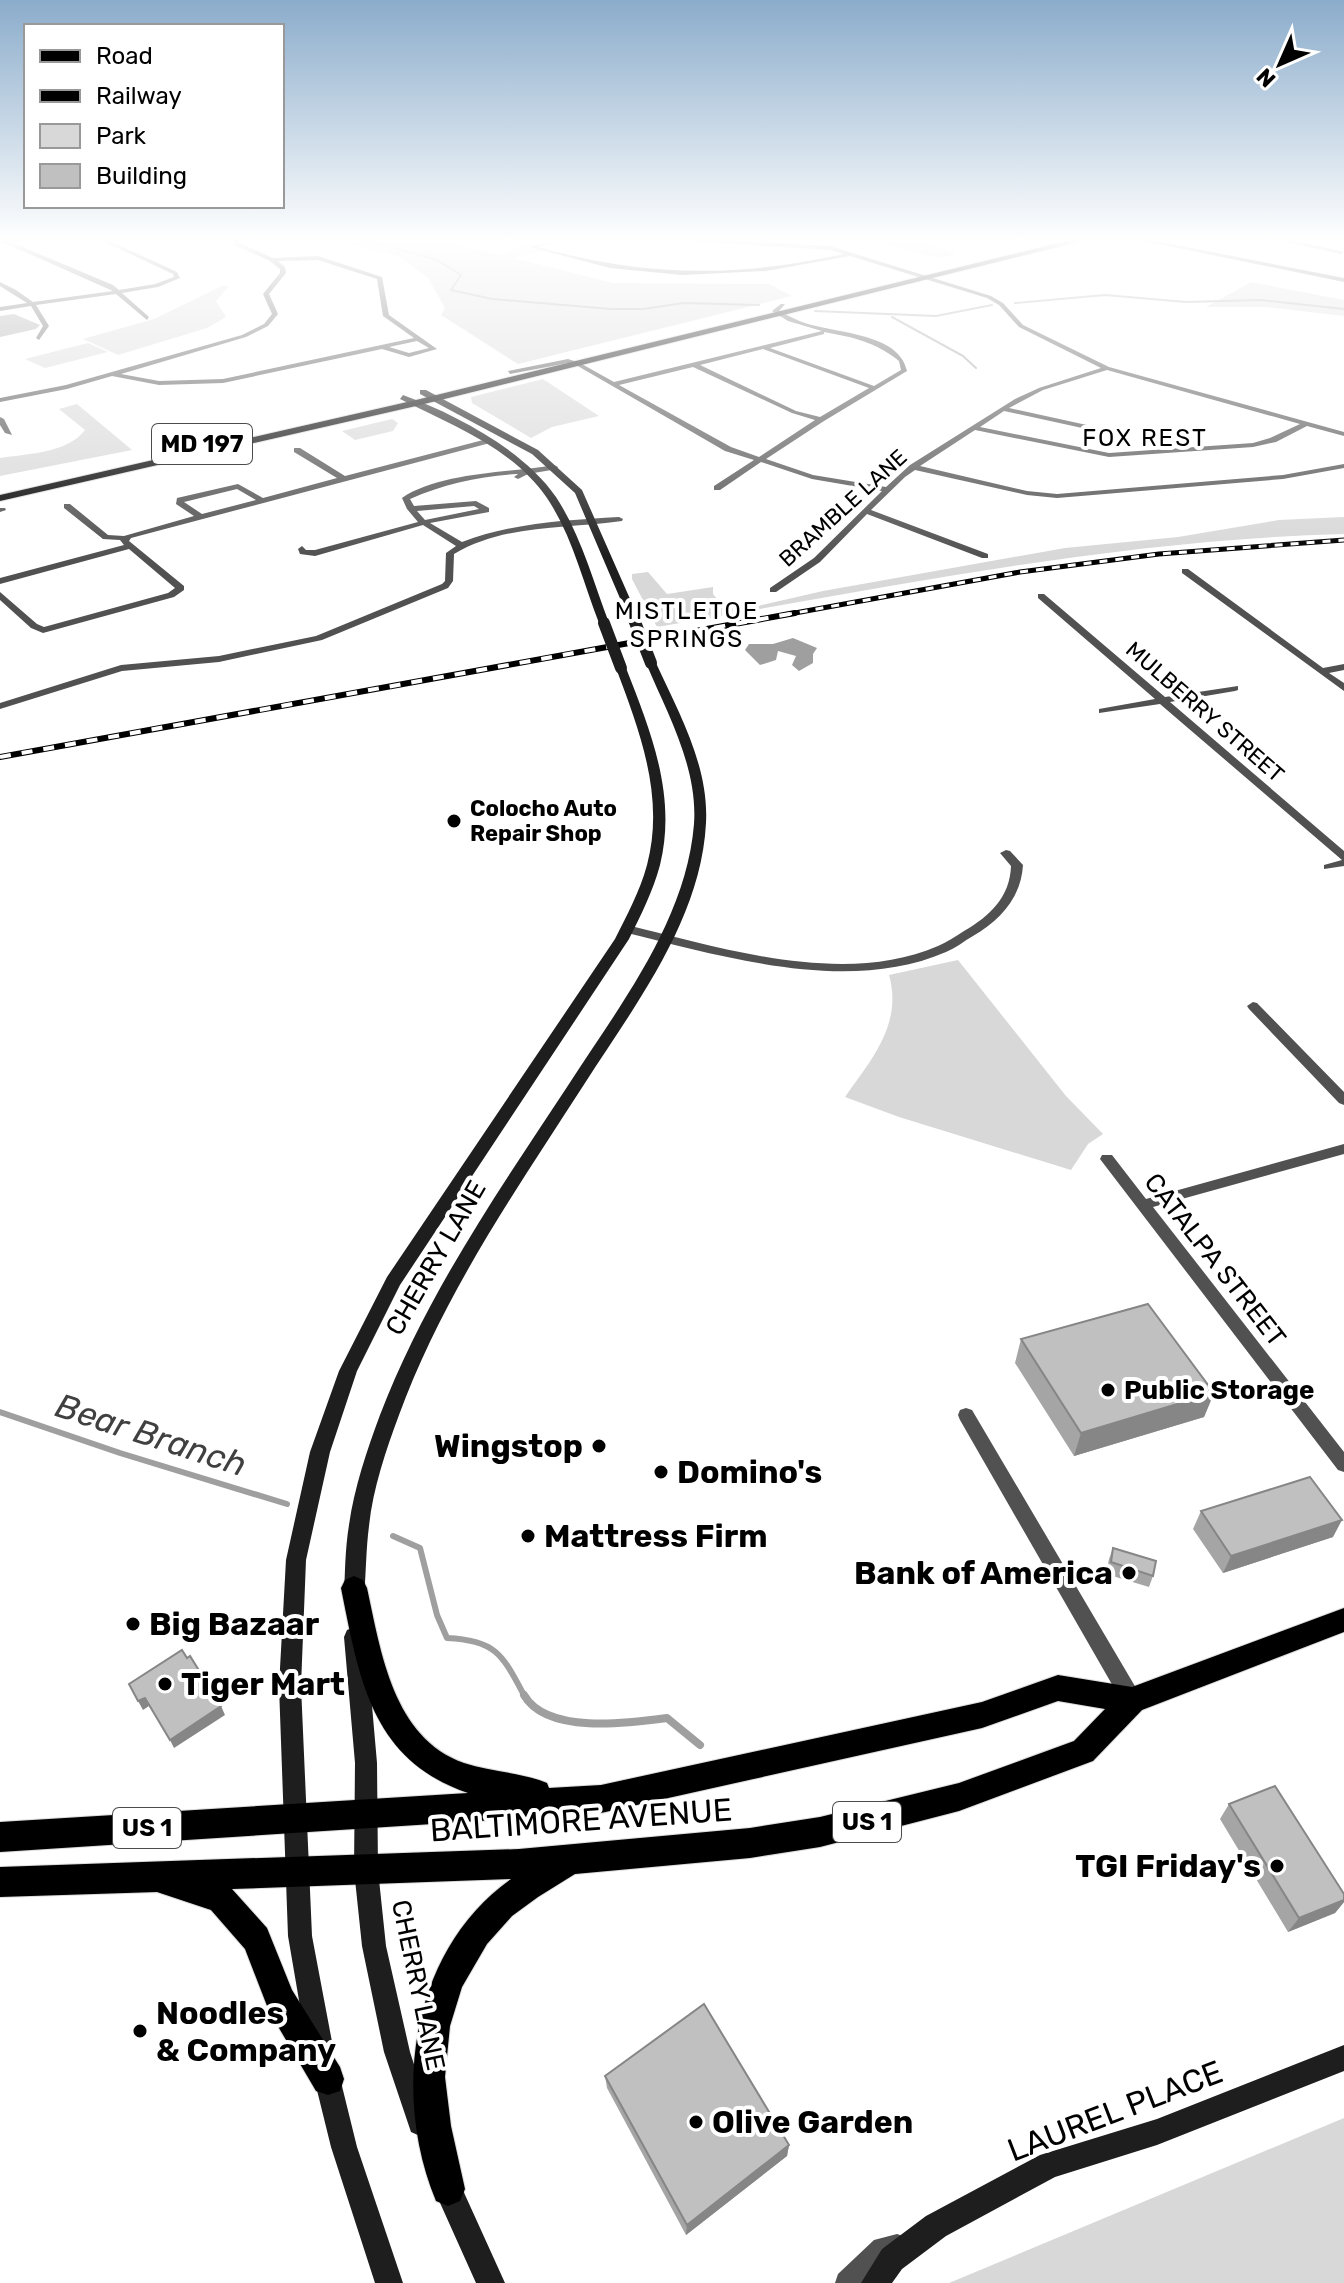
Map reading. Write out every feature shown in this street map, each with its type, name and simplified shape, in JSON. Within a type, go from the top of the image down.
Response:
[{"type":"main road","name":"MD 197","points":[[0,486],[154,455],[634,344]]},
{"type":"main road","name":"MD 197","points":[[1,506],[655,344]]},
{"type":"main road","name":"CHERRY LANE","points":[[423,392],[523,444],[554,467],[579,492],[594,521],[694,768],[700,807],[695,859],[683,899],[665,938],[639,986],[449,1287],[407,1372],[377,1448],[362,1502],[354,1555],[366,1870],[374,1946],[397,2052],[425,2137],[491,2283]]},
{"type":"main road","name":"CHERRY LANE","points":[[389,2283],[344,2147],[316,2034],[300,1936],[290,1686],[296,1560],[320,1452],[348,1371],[393,1282],[627,929],[652,870],[661,818],[655,758],[564,523],[550,496],[528,472],[487,441],[403,397]]},
{"type":"main road","points":[[354,1588],[368,1654],[388,1711],[420,1755],[438,1768],[477,1785],[499,1790],[601,1799]]},
{"type":"main road","name":"BALTIMORE AVENUE","points":[[0,1882],[296,1873],[571,1860],[750,1843],[820,1832],[944,1802],[1083,1751],[1132,1700],[1344,1620]]},
{"type":"main road","name":"BALTIMORE AVENUE","points":[[0,1837],[601,1799],[982,1715],[1058,1688],[1132,1700]]},
{"type":"main road","points":[[448,2189],[430,2103],[431,2033],[447,1977],[494,1912],[526,1886],[571,1860]]},
{"type":"main road","points":[[149,1878],[220,1898],[229,1908],[256,1939],[280,2000],[328,2079]]},
{"type":"main road","name":"LAUREL PLACE","points":[[875,2283],[892,2259],[936,2226],[1050,2165],[1157,2132],[1344,2058]]},
{"type":"street","points":[[0,400],[112,374],[218,344]]},
{"type":"street","points":[[112,374],[159,383],[223,381],[398,344]]},
{"type":"street","points":[[383,347],[405,355],[433,350],[424,344]]},
{"type":"street","points":[[614,384],[778,344]]},
{"type":"street","points":[[717,488],[821,419],[902,374],[905,369],[902,360],[876,344]]},
{"type":"street","points":[[1057,344],[1107,368],[1344,434]]},
{"type":"street","points":[[762,347],[874,388]]},
{"type":"street","points":[[510,372],[568,361],[578,364],[717,444],[812,477],[885,489]]},
{"type":"street","points":[[693,364],[794,412],[821,419]]},
{"type":"street","name":"BRAMBLE LANE","points":[[773,590],[817,560],[885,489],[913,467],[1003,409],[1041,389],[1107,368]]},
{"type":"street","points":[[1003,409],[1102,431]]},
{"type":"street","points":[[0,419],[9,433]]},
{"type":"street","points":[[974,428],[1086,452],[1129,455],[1253,445],[1273,440],[1304,425]]},
{"type":"street","points":[[0,581],[201,517],[487,441]]},
{"type":"street","points":[[297,450],[344,479]]},
{"type":"street","points":[[913,467],[1027,493],[1057,496],[1283,477],[1344,466]]},
{"type":"street","points":[[463,546],[426,522],[405,500],[411,495],[486,476],[515,477],[554,467]]},
{"type":"street","points":[[201,517],[180,500],[238,486],[263,501]]},
{"type":"street","points":[[330,550],[426,522],[486,510],[476,503],[411,509]]},
{"type":"street","points":[[0,595],[34,626],[43,630],[180,591],[180,586],[127,542],[109,538],[67,506]]},
{"type":"street","points":[[866,511],[985,556]]},
{"type":"street","points":[[0,706],[113,669],[219,659],[328,635],[445,586],[449,581],[450,553],[463,546],[523,529],[619,519]]},
{"type":"street","points":[[1185,571],[1344,688]]},
{"type":"street","name":"MULBERRY STREET","points":[[1041,596],[1344,860]]},
{"type":"street","points":[[1322,671],[1344,667]]},
{"type":"street","points":[[1103,711],[1235,688]]},
{"type":"street","points":[[627,929],[758,960],[816,967],[857,966],[921,956],[966,936],[1000,911],[1009,899],[1018,876],[1017,865],[1006,853]]},
{"type":"street","points":[[1328,867],[1344,860]]},
{"type":"street","points":[[1253,1006],[1344,1100]]},
{"type":"street","points":[[1142,1205],[1344,1149]]},
{"type":"street","name":"CATALPA STREET","points":[[1107,1159],[1344,1465]]},
{"type":"street","points":[[966,1415],[1132,1700]]},
{"type":"street","name":"LAUREL PLACE","points":[[847,2283],[883,2249],[916,2240]]},
{"type":"green space","points":[[86,344],[108,352],[45,368],[25,359]]},
{"type":"green space","points":[[93,344],[156,344],[118,355]]},
{"type":"green space","points":[[486,344],[600,344],[518,364]]},
{"type":"green space","points":[[543,379],[599,416],[552,427],[531,438],[472,403],[471,397]]},
{"type":"green space","points":[[77,404],[132,450],[0,476],[0,458],[46,451],[78,438],[85,430],[59,409]]},
{"type":"green space","points":[[392,419],[398,423],[393,431],[355,440],[342,431]]},
{"type":"green space","points":[[1344,517],[1344,534],[1257,538],[1085,556],[913,582],[657,627],[632,579],[632,574],[648,572],[667,594],[713,587],[713,594],[723,606],[744,609],[823,591],[1065,548],[1178,537],[1279,520]]},
{"type":"green space","points":[[958,960],[1066,1096],[1103,1134],[1088,1144],[1071,1170],[899,1117],[845,1097],[874,1055],[888,1025],[892,1010],[889,975]]},
{"type":"green space","points":[[1344,2118],[1344,2283],[949,2283]]},
{"type":"shaded area","points":[[793,638],[817,648],[813,663],[799,671],[792,665],[796,656],[778,651],[776,660],[760,665],[745,650],[749,644],[773,644]]},
{"type":"building","name":"Public Storage","points":[[1148,1304],[1214,1393],[1081,1433],[1021,1339]]},
{"type":"building","points":[[1310,1477],[1342,1520],[1231,1556],[1201,1511]]},
{"type":"building","points":[[1113,1548],[1156,1561],[1153,1576],[1111,1562]]},
{"type":"building","points":[[182,1650],[187,1658],[190,1656],[221,1706],[170,1740],[145,1698],[138,1701],[129,1684]]},
{"type":"building","name":"TGI Friday's","points":[[1275,1786],[1344,1894],[1344,1900],[1299,1918],[1229,1804]]},
{"type":"building","name":"Olive Garden","points":[[704,2004],[789,2145],[687,2225],[605,2076]]},
{"type":"waterway","points":[[940,344],[963,356],[976,368]]},
{"type":"waterway","name":"Bear Branch","points":[[0,1412],[120,1453],[287,1504]]},
{"type":"waterway","name":"Bear Branch","points":[[393,1536],[420,1548],[437,1615],[447,1638],[477,1642],[496,1653],[511,1671],[525,1697]]},
{"type":"waterway","name":"Bear Branch","points":[[524,1695],[535,1708],[570,1721],[612,1723],[667,1718],[700,1745]]},
{"type":"railway","points":[[791,614],[1020,572],[1159,554],[1344,540]]},
{"type":"railway","points":[[791,614],[795,613]]},
{"type":"railway","points":[[0,757],[791,614]]},
{"type":"railway","points":[[784,615],[791,614]]},
{"type":"place","name":"Colocho Auto Repair Shop","points":[[454,821]]},
{"type":"place","name":"Public Storage","points":[[1108,1390]]},
{"type":"place","name":"Wingstop","points":[[599,1446]]},
{"type":"place","name":"Domino's","points":[[661,1472]]},
{"type":"place","name":"Mattress Firm","points":[[528,1536]]},
{"type":"place","name":"Bank of America","points":[[1129,1573]]},
{"type":"place","name":"Big Bazaar","points":[[133,1624]]},
{"type":"place","name":"Tiger Mart","points":[[165,1684]]},
{"type":"place","name":"TGI Friday's","points":[[1277,1866]]},
{"type":"place","name":"Noodles & Company","points":[[140,2031]]},
{"type":"place","name":"Olive Garden","points":[[696,2122]]},
{"type":"district","name":"FOX REST","points":[[1145,438]]},
{"type":"district","name":"MISTLETOE SPRINGS","points":[[687,625]]}]
